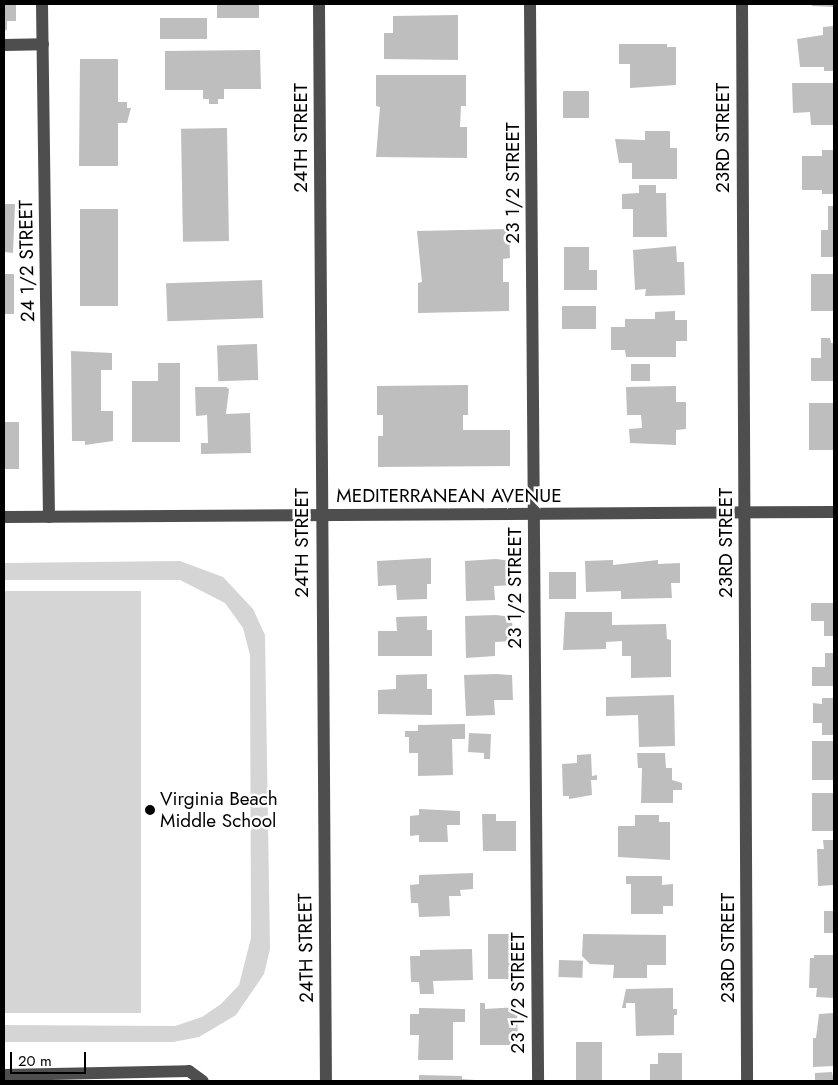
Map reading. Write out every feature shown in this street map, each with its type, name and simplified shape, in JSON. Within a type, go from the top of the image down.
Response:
[{"type":"street","name":"24 1/2 STREET","points":[[42,4],[49,517]]},
{"type":"street","name":"24TH STREET","points":[[319,4],[320,515],[326,1081]]},
{"type":"street","name":"23 1/2 STREET","points":[[530,4],[538,1081]]},
{"type":"street","name":"23RD STREET","points":[[742,4],[748,1081]]},
{"type":"street","points":[[4,45],[43,44]]},
{"type":"street","name":"MEDITERRANEAN AVENUE","points":[[4,517],[834,512]]},
{"type":"street","points":[[4,1075],[189,1071],[203,1081]]},
{"type":"shaded area","points":[[180,561],[223,577],[253,609],[265,635],[270,949],[264,974],[236,1015],[199,1037],[173,1042],[4,1042],[4,1025],[175,1026],[202,1017],[221,1004],[239,985],[251,938],[250,655],[243,628],[225,603],[180,580],[4,580],[4,563]]},
{"type":"shaded area","points":[[4,591],[141,591],[141,1013],[4,1013]]},
{"type":"building","points":[[4,4],[16,4],[16,21],[7,21],[7,30],[4,30]]},
{"type":"building","points":[[217,4],[259,4],[259,18],[217,18]]},
{"type":"building","points":[[812,4],[834,4],[834,7],[812,6]]},
{"type":"building","points":[[458,15],[458,60],[384,59],[384,33],[393,33],[393,16]]},
{"type":"building","points":[[160,18],[207,18],[207,39],[160,39]]},
{"type":"building","points":[[834,26],[834,71],[824,71],[824,67],[800,67],[797,39],[823,35],[823,27]]},
{"type":"building","points":[[619,44],[667,44],[667,47],[676,47],[676,85],[630,88],[630,64],[619,64]]},
{"type":"building","points":[[260,50],[261,89],[224,89],[224,99],[218,99],[218,104],[209,104],[209,99],[203,99],[203,90],[165,90],[165,51]]},
{"type":"building","points":[[80,59],[118,59],[118,102],[127,102],[127,108],[131,108],[127,123],[118,123],[118,166],[79,166]]},
{"type":"building","points":[[376,75],[466,75],[466,106],[461,106],[460,127],[467,127],[467,158],[376,157],[380,107],[376,106]]},
{"type":"building","points":[[792,83],[834,83],[834,125],[811,125],[810,112],[793,113]]},
{"type":"building","points":[[563,91],[589,91],[589,118],[563,118]]},
{"type":"building","points":[[227,128],[229,241],[183,242],[181,129]]},
{"type":"building","points":[[645,131],[670,131],[670,148],[677,148],[677,179],[632,179],[632,163],[619,163],[615,139],[645,140]]},
{"type":"building","points":[[822,150],[834,150],[834,194],[822,194],[822,190],[802,190],[802,156],[822,156]]},
{"type":"building","points":[[639,185],[656,185],[656,193],[666,193],[667,237],[633,237],[633,209],[622,209],[622,194],[639,193]]},
{"type":"building","points":[[4,204],[15,204],[13,253],[4,252]]},
{"type":"building","points":[[828,206],[834,206],[834,257],[821,257],[821,230],[828,230]]},
{"type":"building","points":[[80,209],[118,209],[118,306],[80,306]]},
{"type":"building","points":[[509,229],[510,258],[503,259],[503,282],[509,282],[509,311],[418,313],[418,283],[422,282],[417,231]]},
{"type":"building","points":[[676,246],[677,262],[684,262],[685,295],[645,296],[646,289],[635,290],[633,250]]},
{"type":"building","points":[[564,247],[589,247],[589,270],[597,270],[597,290],[564,290]]},
{"type":"building","points":[[4,274],[14,274],[14,314],[4,314]]},
{"type":"building","points":[[811,274],[834,274],[834,311],[811,311]]},
{"type":"building","points":[[262,280],[263,318],[167,321],[166,283]]},
{"type":"building","points":[[562,306],[596,306],[596,329],[562,329]]},
{"type":"building","points":[[675,311],[675,320],[687,320],[687,341],[676,341],[676,357],[626,357],[625,350],[611,350],[611,327],[625,327],[625,319],[655,319],[655,312]]},
{"type":"building","points":[[821,338],[830,338],[831,343],[834,343],[834,381],[811,381],[811,358],[821,358]]},
{"type":"building","points":[[257,344],[258,380],[218,381],[217,345]]},
{"type":"building","points":[[71,351],[112,353],[112,370],[101,370],[101,411],[113,411],[113,441],[85,445],[85,441],[72,441]]},
{"type":"building","points":[[158,363],[180,363],[180,442],[132,442],[132,381],[158,381]]},
{"type":"building","points":[[631,364],[650,364],[650,381],[631,381]]},
{"type":"building","points":[[468,385],[468,415],[463,415],[463,430],[510,430],[510,466],[378,467],[378,436],[383,436],[383,415],[377,415],[377,386]]},
{"type":"building","points":[[676,386],[676,402],[686,402],[686,429],[676,430],[676,445],[630,443],[629,429],[642,428],[641,415],[627,415],[626,387]]},
{"type":"building","points":[[195,387],[226,387],[229,389],[226,414],[250,413],[251,453],[201,454],[201,443],[208,443],[207,415],[196,416]]},
{"type":"building","points":[[809,403],[834,403],[834,450],[809,450]]},
{"type":"building","points":[[4,422],[19,422],[19,469],[4,469]]},
{"type":"building","points":[[431,558],[431,584],[427,584],[427,599],[397,600],[396,585],[378,586],[377,561]]},
{"type":"building","points":[[496,559],[512,561],[513,585],[494,586],[495,600],[466,601],[465,561]]},
{"type":"building","points":[[613,560],[613,565],[658,560],[658,564],[680,563],[680,583],[671,583],[672,598],[621,599],[621,591],[586,592],[585,561]]},
{"type":"building","points":[[549,572],[576,572],[576,599],[549,599]]},
{"type":"building","points":[[811,603],[834,603],[834,636],[824,636],[824,621],[811,621]]},
{"type":"building","points":[[565,612],[612,612],[612,625],[666,624],[667,639],[671,640],[671,677],[631,678],[631,656],[622,656],[622,641],[606,642],[606,649],[563,650]]},
{"type":"building","points":[[496,615],[512,617],[513,641],[495,642],[495,656],[466,658],[465,616]]},
{"type":"building","points":[[427,616],[427,630],[432,630],[432,656],[378,656],[378,631],[397,631],[396,617]]},
{"type":"building","points":[[825,653],[834,653],[834,686],[812,686],[812,667],[825,667]]},
{"type":"building","points":[[427,674],[427,689],[432,689],[432,715],[378,714],[378,690],[396,689],[396,675]]},
{"type":"building","points":[[464,675],[512,675],[513,700],[494,700],[495,715],[466,716]]},
{"type":"building","points":[[674,695],[675,746],[639,747],[638,715],[606,716],[606,697]]},
{"type":"building","points":[[822,698],[834,698],[834,735],[822,735],[822,723],[813,723],[813,703],[822,704]]},
{"type":"building","points":[[465,724],[465,739],[452,739],[453,775],[418,776],[418,753],[409,753],[409,737],[405,737],[405,731],[418,731],[418,725]]},
{"type":"building","points":[[469,733],[491,734],[490,759],[484,759],[484,753],[468,752]]},
{"type":"building","points":[[812,741],[834,741],[834,780],[812,780]]},
{"type":"building","points":[[637,753],[665,753],[666,768],[672,768],[672,780],[682,783],[682,790],[673,790],[673,803],[641,803],[642,768],[638,768]]},
{"type":"building","points":[[591,754],[592,776],[597,775],[597,780],[591,780],[592,795],[569,799],[569,796],[563,796],[562,764],[577,763],[577,755]]},
{"type":"building","points":[[812,793],[834,793],[834,831],[812,831]]},
{"type":"building","points":[[419,809],[460,811],[460,825],[447,825],[448,842],[419,842],[419,835],[410,836],[410,816],[419,815]]},
{"type":"building","points":[[482,814],[496,814],[496,821],[516,821],[516,851],[483,851]]},
{"type":"building","points":[[635,815],[659,815],[659,822],[670,822],[670,860],[618,857],[618,826],[635,826]]},
{"type":"building","points":[[823,840],[834,840],[834,885],[818,886],[817,849],[824,849]]},
{"type":"building","points":[[473,873],[473,889],[460,890],[461,896],[449,896],[450,916],[419,917],[418,903],[411,903],[410,885],[419,884],[419,875]]},
{"type":"building","points":[[626,876],[662,876],[662,885],[673,884],[673,906],[663,906],[663,914],[631,914],[631,884],[626,884]]},
{"type":"building","points":[[824,911],[834,911],[834,933],[824,933]]},
{"type":"building","points":[[488,934],[518,934],[518,979],[488,979]]},
{"type":"building","points":[[583,934],[666,935],[666,965],[647,965],[647,978],[613,978],[614,965],[590,964],[582,956]]},
{"type":"building","points":[[472,949],[473,980],[433,981],[434,994],[420,994],[419,982],[411,982],[410,956],[420,956],[420,950]]},
{"type":"building","points":[[814,955],[834,955],[834,998],[816,997],[817,988],[809,988],[810,958],[814,958]]},
{"type":"building","points":[[559,960],[583,961],[582,978],[558,977]]},
{"type":"building","points":[[673,988],[673,1009],[677,1009],[677,1015],[674,1015],[674,1035],[636,1036],[635,1003],[626,1003],[626,1008],[622,1008],[626,989]]},
{"type":"building","points":[[480,1003],[485,1003],[485,1009],[517,1007],[518,1045],[480,1045]]},
{"type":"building","points":[[419,1008],[465,1009],[465,1022],[453,1022],[453,1060],[418,1060],[419,1035],[410,1035],[410,1014],[419,1014]]},
{"type":"building","points":[[833,1013],[834,1066],[813,1067],[813,1038],[816,1038],[819,1014]]},
{"type":"building","points":[[576,1042],[602,1042],[602,1081],[576,1081]]},
{"type":"building","points":[[658,1053],[682,1053],[682,1081],[650,1081],[650,1064],[658,1064]]},
{"type":"building","points":[[832,1072],[834,1081],[815,1081],[815,1073]]},
{"type":"building","points":[[419,1075],[462,1076],[462,1079],[490,1081],[419,1081]]},
{"type":"place","name":"Virginia Beach Middle School","points":[[150,810]]}]
